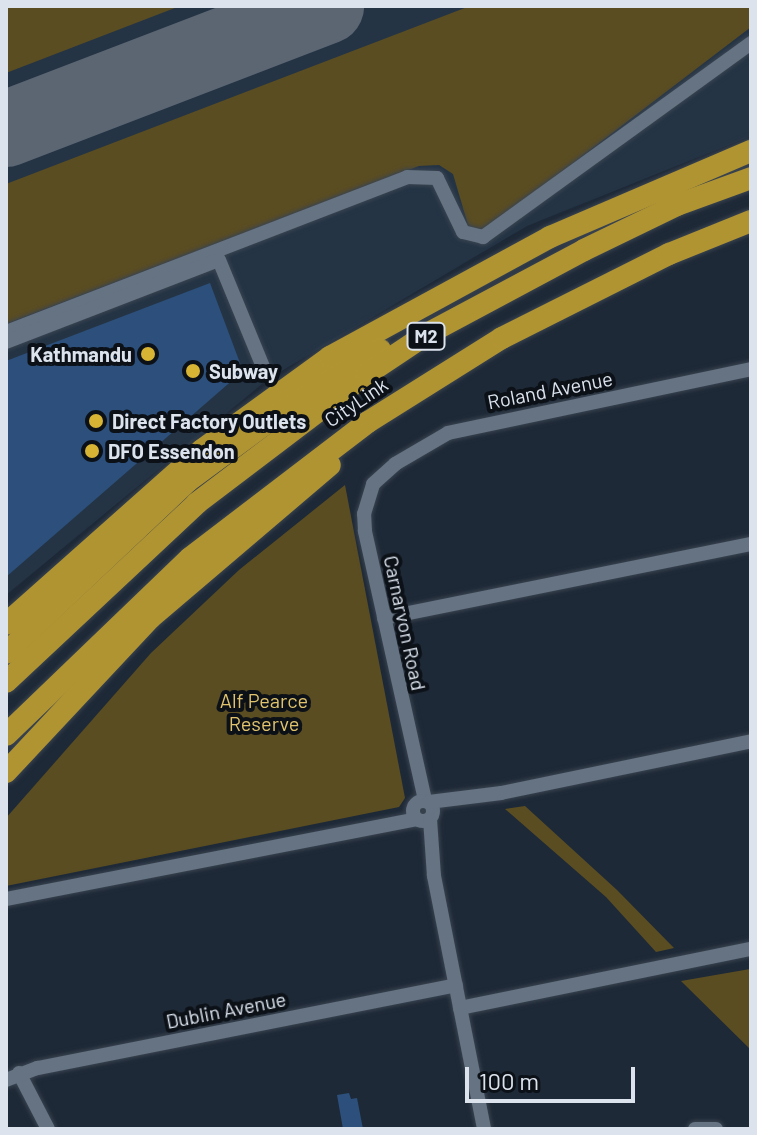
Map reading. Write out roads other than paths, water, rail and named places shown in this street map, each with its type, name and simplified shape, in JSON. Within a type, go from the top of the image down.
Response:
[{"type":"highway","points":[[6,624],[202,450],[330,357],[550,237],[751,151]]},
{"type":"highway","name":"CityLink","points":[[6,682],[197,503],[283,435],[427,334],[501,293],[677,205],[751,178]]},
{"type":"highway","name":"CityLink","points":[[6,735],[125,616],[249,508],[432,381],[584,295],[751,221]]},
{"type":"highway","points":[[6,653],[124,539],[231,447],[370,355],[501,293]]},
{"type":"highway","points":[[6,772],[150,618],[432,381]]},
{"type":"street","points":[[6,332],[407,177],[437,178],[463,232],[483,237],[751,43]]},
{"type":"street","points":[[6,342],[219,260],[263,367]]},
{"type":"street","name":"Roland Avenue","points":[[373,484],[395,464],[448,433],[751,369]]},
{"type":"street","name":"Carnarvon Road","points":[[373,484],[364,514],[484,1129]]},
{"type":"street","points":[[384,618],[751,544]]},
{"type":"street","points":[[6,899],[385,823],[455,800],[751,741]]},
{"type":"street","points":[[460,1008],[751,949]]},
{"type":"street","name":"Dublin Avenue","points":[[12,1077],[456,985]]},
{"type":"street","points":[[12,1077],[48,1129]]},
{"type":"street","points":[[695,1129],[716,1129]]},
{"type":"place","name":"Kathmandu","points":[[148,354]]},
{"type":"place","name":"Subway","points":[[193,371]]},
{"type":"place","name":"Direct Factory Outlets","points":[[96,421]]},
{"type":"place","name":"DFO Essendon","points":[[92,451]]},
{"type":"park label","name":"Alf Pearce Reserve","points":[[264,712]]}]
